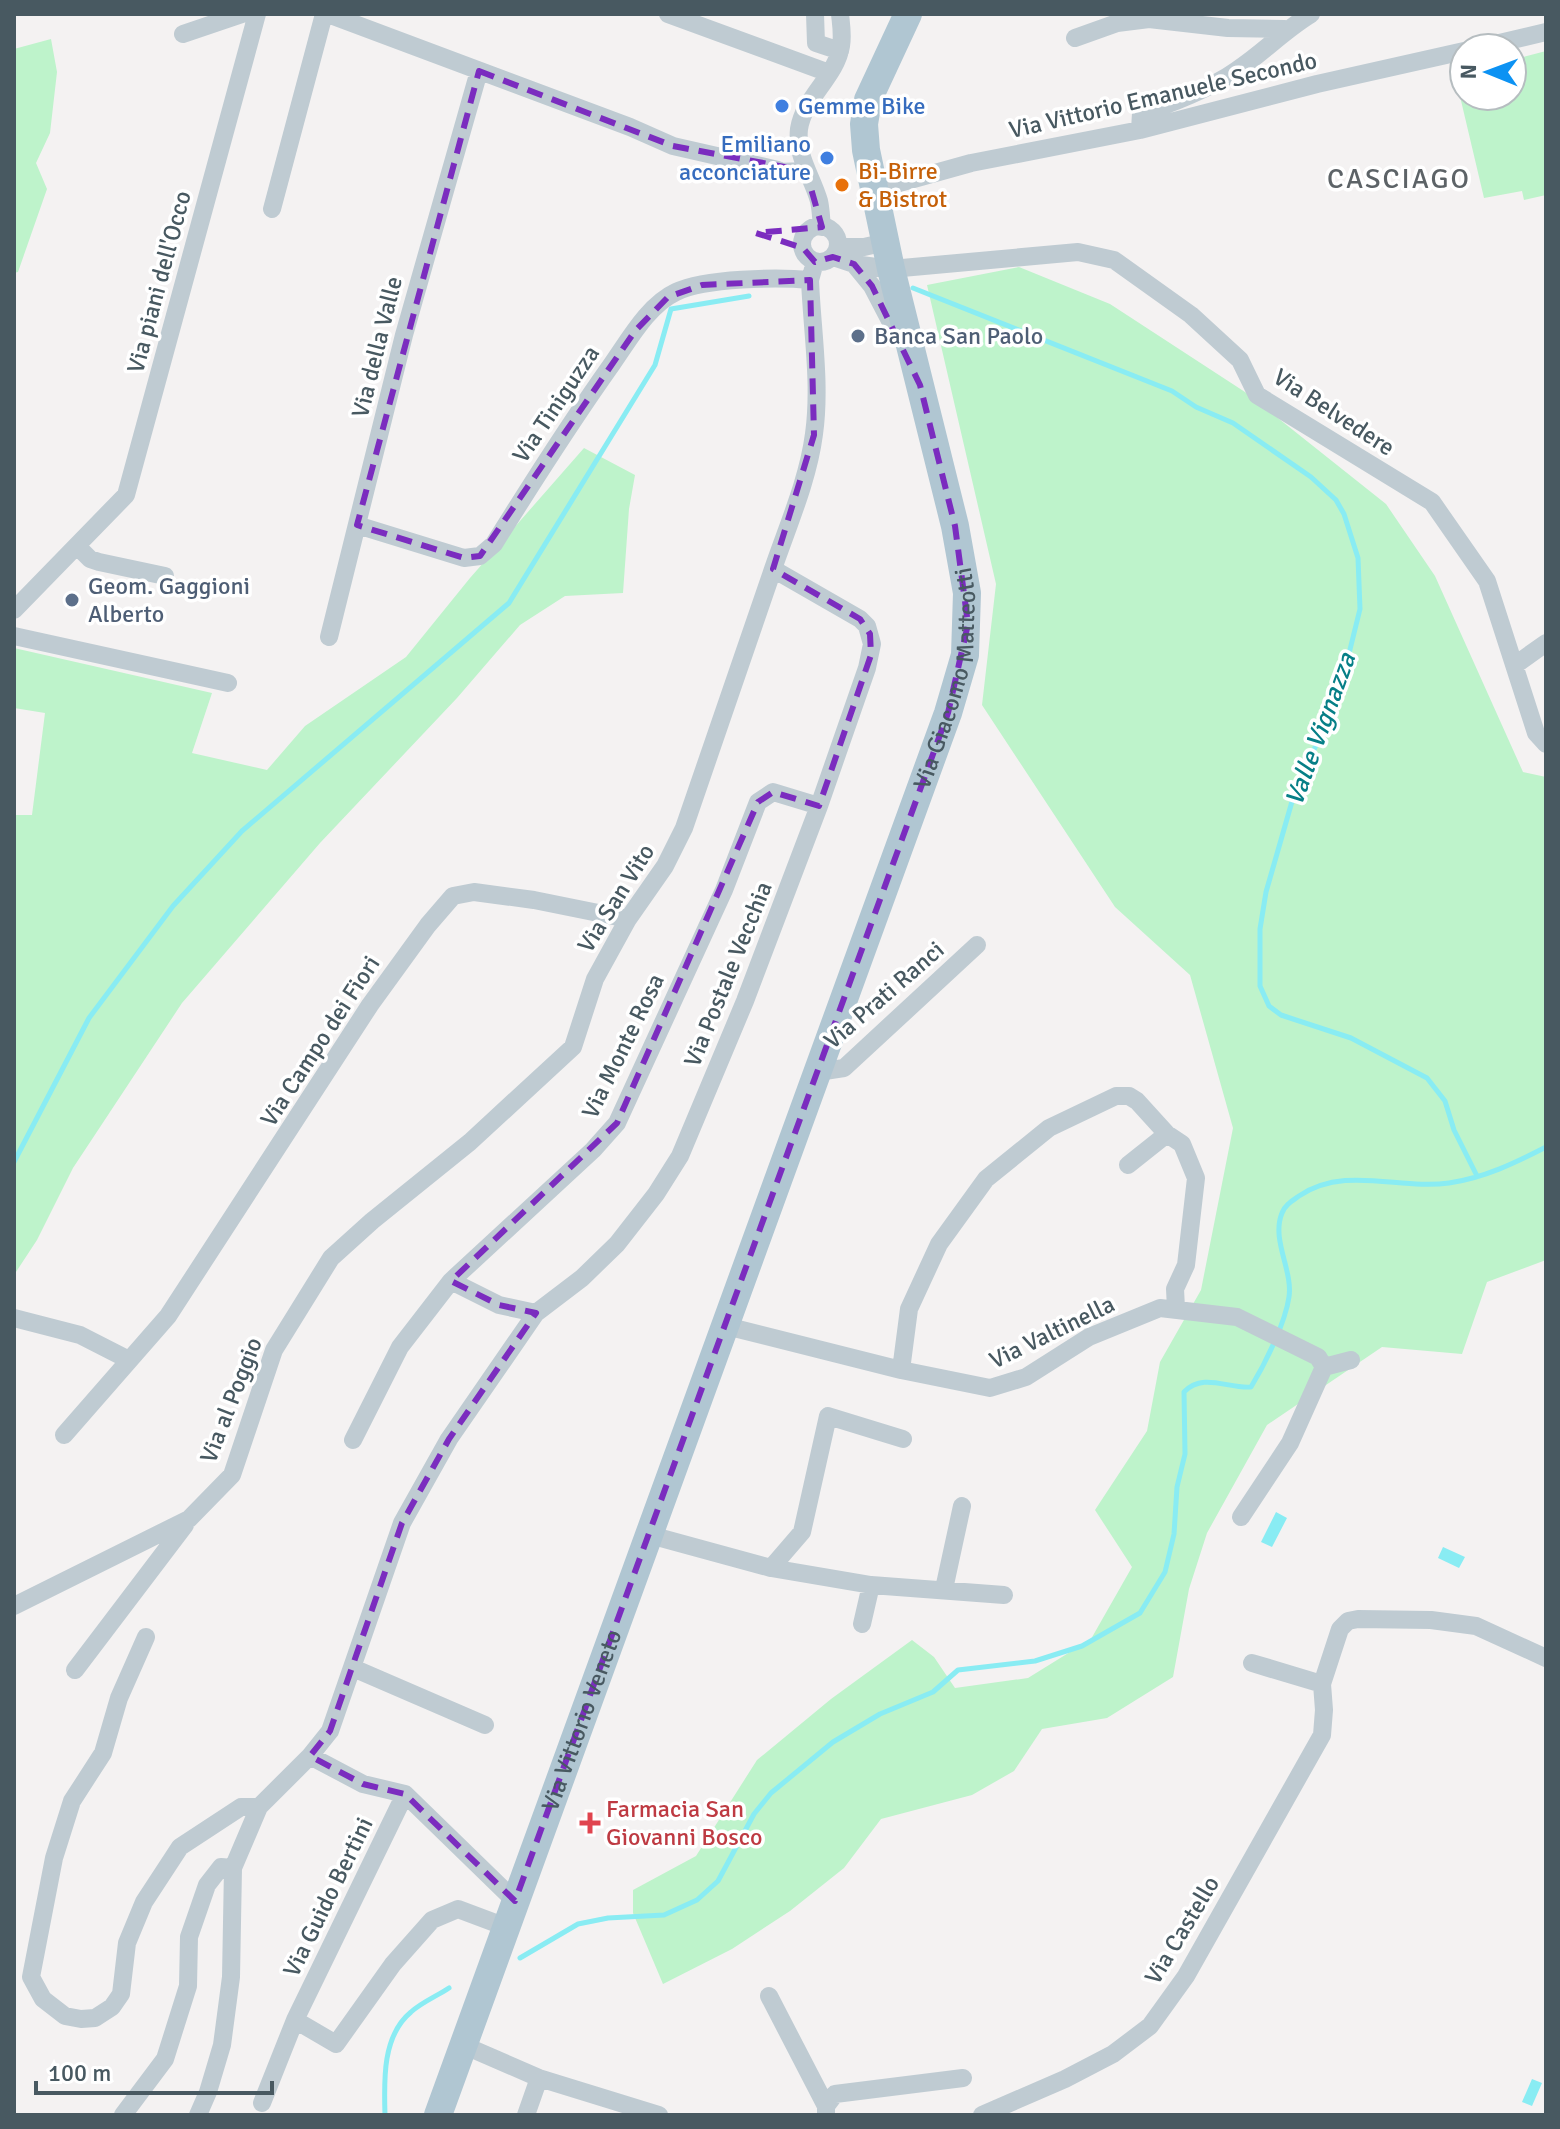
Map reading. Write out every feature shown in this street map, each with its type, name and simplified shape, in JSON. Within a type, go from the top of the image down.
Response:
[{"type":"main road","name":"Via Giacomo Matteotti","points":[[726,1326],[948,713],[965,655],[967,593],[955,526],[888,255],[866,150],[865,110],[908,14]]},
{"type":"main road","name":"Via Vittorio Veneto","points":[[438,2115],[726,1326]]},
{"type":"street","points":[[183,34],[242,14]]},
{"type":"street","name":"Via piani dell'Occo","points":[[14,610],[126,495],[257,14]]},
{"type":"street","points":[[272,209],[326,14],[630,127],[673,146],[778,172],[806,171]]},
{"type":"street","points":[[668,14],[829,73]]},
{"type":"street","points":[[815,14],[816,43],[840,51]]},
{"type":"street","points":[[822,227],[819,199],[799,148],[801,121],[808,103],[840,51],[840,14]]},
{"type":"street","points":[[1140,130],[1141,113],[1164,107],[1237,71],[1285,29],[1311,14]]},
{"type":"street","points":[[1075,38],[1117,23],[1149,19],[1228,28],[1285,29]]},
{"type":"street","name":"Via Vittorio Emanuele Secondo","points":[[874,190],[971,163],[1140,130],[1317,84],[1448,55]]},
{"type":"street","name":"Via della Valle","points":[[329,637],[404,335],[479,71]]},
{"type":"street","points":[[773,569],[806,472],[814,435],[824,261],[836,236],[822,227],[811,229],[803,238],[803,250],[810,259],[824,261],[854,264],[888,255]]},
{"type":"street","points":[[824,261],[864,247],[888,255]]},
{"type":"street","name":"Via Belvedere","points":[[888,255],[1078,252],[1114,260],[1191,315],[1240,360],[1257,395],[1432,502],[1487,581],[1536,733],[1546,744]]},
{"type":"street","name":"Via Tiniguzza","points":[[357,525],[464,558],[480,556],[494,544],[566,430],[635,331],[668,297],[702,285],[781,278],[824,261]]},
{"type":"street","points":[[854,264],[872,286],[920,385]]},
{"type":"street","points":[[78,547],[90,559],[165,576]]},
{"type":"street","name":"Via Postale Vecchia","points":[[198,2115],[222,2045],[231,1977],[233,1868],[259,1807],[310,1756],[330,1731],[402,1523],[449,1439],[536,1313],[582,1278],[617,1244],[656,1194],[680,1156],[745,1001],[819,806],[871,655],[870,634],[860,619],[773,569]]},
{"type":"street","name":"Via San Vito","points":[[372,1221],[470,1142],[573,1047],[595,979],[628,919],[665,866],[684,828],[773,569]]},
{"type":"street","points":[[14,636],[228,683]]},
{"type":"street","points":[[1515,665],[1546,643]]},
{"type":"street","name":"Via Monte Rosa","points":[[353,1440],[400,1347],[451,1281],[593,1150],[617,1123],[724,890],[758,802],[773,792],[819,806]]},
{"type":"street","name":"Via Campo dei Fiori","points":[[64,1435],[168,1316],[370,1005],[453,896],[474,892],[534,900],[628,919]]},
{"type":"street","name":"Via Prati Ranci","points":[[818,1072],[844,1068],[977,945]]},
{"type":"street","points":[[901,1370],[909,1309],[939,1244],[986,1179],[1049,1128],[1116,1096],[1129,1096],[1137,1101],[1167,1134],[1182,1144],[1196,1178],[1186,1265],[1175,1289],[1176,1308]]},
{"type":"street","points":[[1128,1165],[1167,1134]]},
{"type":"street","name":"Via al Poggio","points":[[75,1670],[189,1519],[232,1475],[274,1350],[331,1258],[372,1221]]},
{"type":"street","points":[[451,1281],[499,1305],[536,1313]]},
{"type":"street","name":"Via Valtinella","points":[[726,1326],[901,1370],[990,1388],[1026,1377],[1089,1337],[1160,1308],[1176,1308],[1237,1317],[1292,1342],[1318,1357],[1324,1367]]},
{"type":"street","points":[[14,1318],[80,1335],[129,1360]]},
{"type":"street","points":[[1241,1517],[1290,1443],[1324,1367],[1351,1360]]},
{"type":"street","points":[[771,1568],[802,1532],[828,1416],[903,1439]]},
{"type":"street","points":[[944,1589],[962,1506]]},
{"type":"street","name":"Via al Poggio","points":[[14,1606],[189,1519]]},
{"type":"street","points":[[650,1535],[771,1568],[871,1585],[1004,1595]]},
{"type":"street","points":[[862,1624],[871,1585]]},
{"type":"street","name":"Via Castello","points":[[982,2115],[1065,2079],[1113,2054],[1150,2026],[1186,1976],[1322,1735],[1322,1684],[1340,1629],[1348,1621],[1431,1620],[1476,1626],[1546,1658]]},
{"type":"street","name":"Via Postale Vecchia","points":[[146,1637],[119,1698],[103,1753],[72,1801],[54,1858],[31,1977],[43,1999],[65,2016],[81,2019],[95,2018],[112,2007],[121,1994],[127,1943],[144,1902],[180,1847],[241,1807],[259,1807]]},
{"type":"street","points":[[1252,1663],[1322,1684]]},
{"type":"street","points":[[353,1668],[485,1725]]},
{"type":"street","name":"Via Guido Bertini","points":[[262,2103],[295,2020],[405,1794],[363,1784],[310,1756]]},
{"type":"street","points":[[405,1794],[511,1914]]},
{"type":"street","name":"Via Postale Vecchia","points":[[123,2115],[165,2059],[188,1986],[189,1937],[207,1885],[221,1867],[233,1868]]},
{"type":"street","points":[[295,2020],[336,2044],[393,1964],[432,1920],[458,1909],[511,1914]]},
{"type":"street","points":[[769,1996],[826,2110]]},
{"type":"street","points":[[463,2045],[539,2078],[659,2115]]},
{"type":"street","points":[[526,2115],[539,2078]]},
{"type":"street","points":[[826,2110],[835,2094],[963,2078]]},
{"type":"highlighted area","points":[[479,71],[673,146],[806,171],[822,227],[756,233],[803,248],[815,262],[833,257],[854,264],[872,286],[920,385],[955,526],[968,624],[948,713],[515,1901],[405,1794],[363,1784],[310,1756],[330,1731],[402,1523],[449,1439],[536,1313],[499,1305],[451,1281],[617,1123],[758,802],[773,792],[819,806],[871,655],[870,634],[860,619],[773,569],[814,435],[810,280],[702,285],[668,297],[635,331],[480,556],[464,558],[357,525]]},
{"type":"green space","points":[[51,39],[57,72],[50,133],[36,163],[47,189],[18,272],[14,273],[14,49]]},
{"type":"green space","points":[[1546,51],[1546,195],[1524,200],[1522,191],[1484,198],[1464,112],[1528,112],[1528,56]]},
{"type":"green space","points":[[1019,267],[1110,304],[1245,392],[1386,504],[1435,576],[1523,772],[1546,777],[1546,1260],[1487,1282],[1462,1354],[1382,1347],[1267,1425],[1207,1533],[1189,1589],[1173,1677],[1107,1718],[1042,1729],[1014,1771],[972,1795],[881,1819],[844,1868],[790,1911],[732,1949],[663,1984],[633,1913],[633,1890],[696,1856],[757,1760],[831,1699],[912,1640],[934,1657],[955,1688],[1028,1678],[1091,1639],[1132,1567],[1095,1510],[1147,1431],[1160,1362],[1201,1290],[1233,1128],[1190,975],[1115,907],[982,705],[996,584],[927,285]]},
{"type":"green space","points":[[584,448],[635,475],[629,509],[623,593],[565,596],[520,625],[457,698],[320,843],[182,1003],[73,1168],[37,1240],[14,1275],[14,815],[32,815],[45,713],[14,708],[14,648],[212,693],[192,753],[267,770],[305,726],[406,657],[470,578]]},
{"type":"water","points":[[1276,1512],[1287,1518],[1272,1547],[1261,1542]]},
{"type":"water","points":[[1443,1547],[1465,1557],[1459,1568],[1438,1558]]},
{"type":"water","points":[[1532,2079],[1542,2083],[1532,2106],[1522,2102]]},
{"type":"waterway","name":"Valle Vignazza","points":[[913,288],[1172,391],[1196,407],[1233,423],[1311,477],[1336,500],[1344,514],[1358,558],[1360,609],[1340,690],[1293,798],[1266,892],[1260,929],[1260,986],[1269,1006],[1281,1015],[1351,1038],[1427,1078],[1445,1101],[1454,1130],[1477,1176]]},
{"type":"waterway","points":[[14,1162],[89,1018],[173,906],[242,831],[509,603],[655,365],[671,309],[749,296]]},
{"type":"waterway","points":[[520,1958],[578,1924],[608,1918],[664,1915],[697,1900],[718,1881],[754,1814],[771,1793],[833,1742],[880,1714],[933,1692],[958,1670],[1035,1661],[1082,1646],[1140,1613],[1165,1572],[1174,1534],[1177,1487],[1185,1454],[1184,1392],[1191,1386],[1207,1382],[1251,1387],[1268,1356],[1287,1308],[1288,1276],[1280,1244],[1279,1223],[1291,1201],[1317,1187],[1335,1182],[1372,1180],[1430,1184],[1462,1181],[1499,1169],[1546,1147]]},
{"type":"waterway","points":[[385,2115],[387,2060],[395,2033],[411,2012],[449,1988]]},
{"type":"place","name":"Gemme Bike","points":[[782,106]]},
{"type":"place","name":"Emiliano acconciature","points":[[827,158]]},
{"type":"place","name":"Bi-Birre & Bistrot","points":[[842,185]]},
{"type":"place","name":"Banca San Paolo","points":[[858,336]]},
{"type":"place","name":"Geom. Gaggioni Alberto","points":[[72,600]]},
{"type":"place","name":"Farmacia San Giovanni Bosco","points":[[590,1823]]},
{"type":"district","name":"CASCIAGO","points":[[1399,178]]}]
